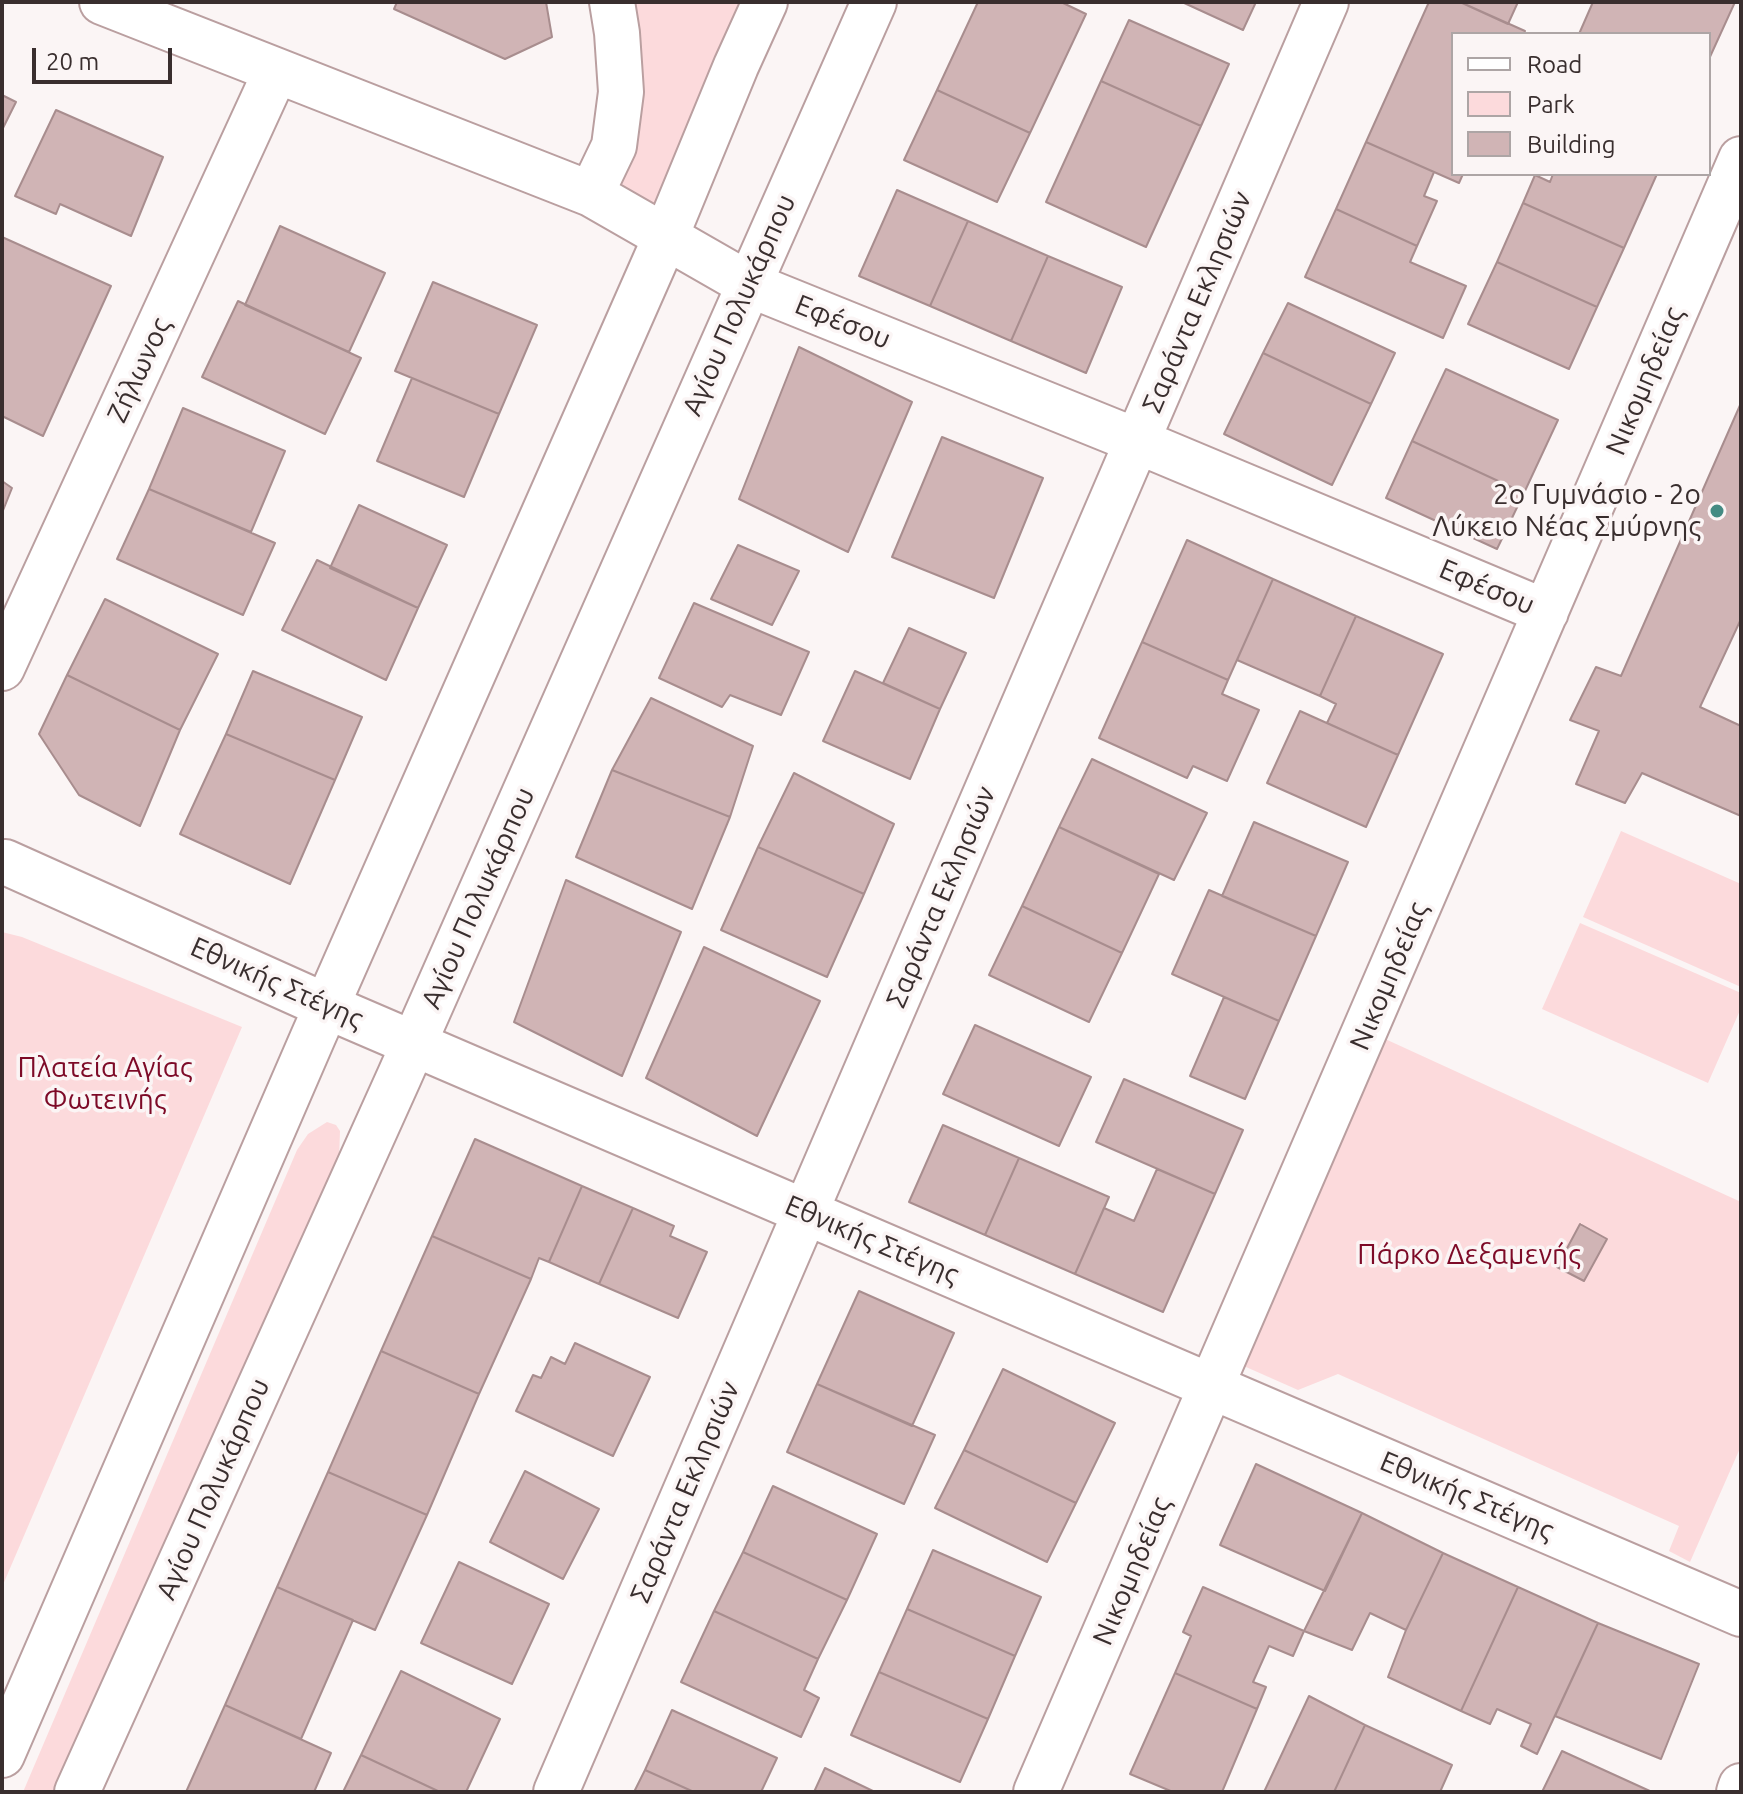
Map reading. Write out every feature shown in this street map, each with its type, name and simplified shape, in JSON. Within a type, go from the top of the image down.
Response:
[{"type":"street","name":"Εφέσου","points":[[102,2],[591,194],[748,284],[1137,441],[1546,612]]},
{"type":"street","points":[[591,194],[614,146],[621,92],[612,2]]},
{"type":"street","points":[[2,1755],[326,1006],[666,236],[765,2]]},
{"type":"street","name":"Αγίου Πολυκάρπου","points":[[77,1792],[414,1043],[874,2]]},
{"type":"street","name":"Σαράντα Εκλησιών","points":[[556,1792],[1326,2]]},
{"type":"street","name":"Ζήλωνος","points":[[2,668],[276,71]]},
{"type":"street","name":"Νικομηδείας","points":[[1036,1792],[1546,612],[1731,209],[1741,159]]},
{"type":"street","name":"Εθνικής Στέγης","points":[[3,861],[326,1006],[1741,1614]]},
{"type":"street","points":[[1739,1792],[1741,1786]]},
{"type":"green space","points":[[612,2],[769,2],[666,236],[591,194]]},
{"type":"green space","points":[[1621,831],[1741,884],[1741,987],[1583,917]]},
{"type":"green space","points":[[1580,923],[1741,993],[1741,1008],[1708,1083],[1542,1009]]},
{"type":"green space","name":"Πλατεία Αγίας Φωτεινής","points":[[2,932],[22,937],[242,1027],[2,1587]]},
{"type":"green space","name":"Πάρκο Δεξαμενής","points":[[1383,1038],[1741,1202],[1741,1446],[1690,1562],[1669,1551],[1679,1526],[1338,1374],[1298,1390],[1237,1363]]},
{"type":"green space","points":[[327,1122],[336,1125],[340,1131],[339,1160],[53,1792],[23,1792],[297,1150],[308,1134]]},
{"type":"building","points":[[397,2],[546,2],[552,37],[505,59],[394,9]]},
{"type":"building","points":[[978,2],[1061,2],[1086,14],[1030,133],[937,90]]},
{"type":"building","points":[[1182,2],[1256,2],[1243,30]]},
{"type":"building","points":[[1429,2],[1460,2],[1525,31],[1451,32],[1451,176],[1462,176],[1459,183],[1366,142]]},
{"type":"building","points":[[1460,2],[1518,2],[1508,24]]},
{"type":"building","points":[[1593,2],[1735,2],[1711,55],[1711,32],[1580,32]]},
{"type":"building","points":[[1129,20],[1229,64],[1201,126],[1101,81]]},
{"type":"building","points":[[1101,81],[1201,126],[1146,247],[1046,202]]},
{"type":"building","points":[[937,90],[1030,133],[997,202],[904,160]]},
{"type":"building","points":[[2,95],[16,102],[2,130]]},
{"type":"building","points":[[56,110],[163,157],[131,236],[60,204],[56,214],[15,196]]},
{"type":"building","points":[[1366,142],[1434,172],[1424,196],[1437,201],[1417,246],[1336,209]]},
{"type":"building","points":[[1535,176],[1550,182],[1552,176],[1656,176],[1624,248],[1523,203]]},
{"type":"building","points":[[897,190],[968,221],[930,306],[859,276]]},
{"type":"building","points":[[1523,203],[1624,248],[1597,307],[1497,262]]},
{"type":"building","points":[[1336,209],[1417,246],[1410,262],[1466,286],[1443,338],[1305,277]]},
{"type":"building","points":[[968,221],[1048,256],[1011,341],[930,306]]},
{"type":"building","points":[[280,226],[385,273],[349,352],[245,305]]},
{"type":"building","points":[[2,237],[111,286],[43,436],[2,416]]},
{"type":"building","points":[[1048,256],[1122,287],[1086,373],[1011,341]]},
{"type":"building","points":[[1497,262],[1597,307],[1569,369],[1468,324]]},
{"type":"building","points":[[433,282],[537,325],[499,414],[395,371]]},
{"type":"building","points":[[238,301],[361,358],[325,434],[202,377]]},
{"type":"building","points":[[1288,303],[1395,353],[1371,404],[1263,353]]},
{"type":"building","points":[[799,347],[912,402],[848,552],[739,499]]},
{"type":"building","points":[[1263,353],[1371,404],[1332,485],[1224,434]]},
{"type":"building","points":[[1446,369],[1558,420],[1524,493],[1412,441]]},
{"type":"building","points":[[412,378],[499,414],[464,497],[377,461]]},
{"type":"building","name":"2ο Γυμνάσιο - 2ο Λύκειο Νέας Σμύρνης","points":[[1741,403],[1741,619],[1700,707],[1741,726],[1741,816],[1642,773],[1625,803],[1576,784],[1599,731],[1570,720],[1596,667],[1621,676]]},
{"type":"building","points":[[183,408],[285,451],[251,532],[149,489]]},
{"type":"building","points":[[942,437],[1043,478],[994,598],[892,557]]},
{"type":"building","points":[[1412,441],[1524,493],[1497,549],[1386,498]]},
{"type":"building","points":[[2,481],[12,488],[2,513]]},
{"type":"building","points":[[149,489],[275,543],[243,615],[117,559]]},
{"type":"building","points":[[359,505],[447,545],[418,608],[330,568]]},
{"type":"building","points":[[1187,540],[1273,579],[1228,680],[1142,642]]},
{"type":"building","points":[[738,545],[799,571],[772,625],[711,599]]},
{"type":"building","points":[[317,560],[418,608],[386,680],[282,630]]},
{"type":"building","points":[[1273,579],[1356,616],[1320,696],[1237,660]]},
{"type":"building","points":[[105,599],[218,654],[180,730],[67,675]]},
{"type":"building","points":[[694,603],[809,652],[781,715],[730,695],[722,707],[659,678]]},
{"type":"building","points":[[1356,616],[1443,654],[1398,755],[1327,723],[1336,704],[1320,696]]},
{"type":"building","points":[[909,628],[966,653],[940,709],[883,683]]},
{"type":"building","points":[[1142,642],[1228,680],[1222,694],[1259,710],[1227,781],[1193,766],[1187,778],[1099,738]]},
{"type":"building","points":[[253,671],[362,717],[335,780],[226,734]]},
{"type":"building","points":[[855,671],[940,709],[910,779],[823,741]]},
{"type":"building","points":[[67,675],[180,730],[140,826],[79,795],[39,734]]},
{"type":"building","points":[[651,698],[753,746],[730,817],[612,770]]},
{"type":"building","points":[[1300,711],[1398,755],[1366,827],[1267,783]]},
{"type":"building","points":[[226,734],[335,780],[290,884],[180,834]]},
{"type":"building","points":[[1092,759],[1207,813],[1174,880],[1059,827]]},
{"type":"building","points":[[612,770],[730,817],[692,909],[576,857]]},
{"type":"building","points":[[794,773],[894,824],[864,894],[758,847]]},
{"type":"building","points":[[1254,822],[1348,862],[1316,936],[1222,896]]},
{"type":"building","points":[[1059,827],[1159,874],[1122,953],[1022,906]]},
{"type":"building","points":[[758,847],[864,894],[827,977],[721,930]]},
{"type":"building","points":[[566,880],[681,932],[622,1076],[514,1022]]},
{"type":"building","points":[[1209,890],[1316,936],[1279,1021],[1172,974]]},
{"type":"building","points":[[1022,906],[1122,953],[1089,1022],[989,975]]},
{"type":"building","points":[[704,947],[820,1001],[757,1136],[646,1078]]},
{"type":"building","points":[[1224,997],[1279,1021],[1245,1099],[1190,1076]]},
{"type":"building","points":[[975,1025],[1091,1077],[1059,1146],[943,1094]]},
{"type":"building","points":[[1124,1079],[1243,1130],[1215,1194],[1096,1142]]},
{"type":"building","points":[[943,1125],[1019,1158],[985,1235],[909,1202]]},
{"type":"building","points":[[475,1139],[582,1186],[549,1262],[539,1258],[531,1279],[432,1236]]},
{"type":"building","points":[[1019,1158],[1109,1197],[1075,1274],[985,1235]]},
{"type":"building","points":[[1157,1169],[1215,1194],[1163,1312],[1075,1274],[1104,1208],[1134,1221]]},
{"type":"building","points":[[582,1186],[633,1208],[599,1284],[549,1262]]},
{"type":"building","points":[[633,1208],[674,1226],[670,1236],[707,1252],[678,1318],[599,1284]]},
{"type":"building","points":[[1580,1224],[1607,1239],[1584,1281],[1557,1267]]},
{"type":"building","points":[[432,1236],[531,1279],[479,1394],[381,1351]]},
{"type":"building","points":[[859,1291],[954,1333],[912,1426],[817,1384]]},
{"type":"building","points":[[575,1343],[650,1377],[613,1456],[516,1411],[533,1375],[541,1378],[551,1357],[565,1364]]},
{"type":"building","points":[[381,1351],[479,1394],[427,1515],[328,1472]]},
{"type":"building","points":[[1003,1369],[1115,1423],[1076,1503],[964,1450]]},
{"type":"building","points":[[817,1384],[935,1435],[904,1504],[787,1452]]},
{"type":"building","points":[[964,1450],[1076,1503],[1047,1562],[935,1508]]},
{"type":"building","points":[[1256,1464],[1362,1513],[1325,1591],[1220,1545]]},
{"type":"building","points":[[525,1471],[599,1509],[563,1579],[490,1542]]},
{"type":"building","points":[[328,1472],[427,1515],[375,1630],[277,1587]]},
{"type":"building","points":[[773,1486],[877,1534],[847,1600],[743,1552]]},
{"type":"building","points":[[1362,1513],[1443,1553],[1406,1630],[1370,1613],[1352,1650],[1304,1631]]},
{"type":"building","points":[[933,1550],[1041,1597],[1015,1656],[907,1609]]},
{"type":"building","points":[[743,1552],[847,1600],[818,1659],[714,1611]]},
{"type":"building","points":[[1443,1553],[1518,1587],[1461,1711],[1388,1677],[1406,1630]]},
{"type":"building","points":[[459,1562],[549,1604],[512,1684],[421,1643]]},
{"type":"building","points":[[277,1587],[353,1620],[301,1739],[225,1705]]},
{"type":"building","points":[[1203,1587],[1304,1631],[1293,1656],[1269,1646],[1253,1682],[1266,1687],[1257,1709],[1175,1673],[1191,1636],[1183,1632]]},
{"type":"building","points":[[1518,1587],[1598,1623],[1537,1754],[1521,1746],[1531,1724],[1497,1709],[1490,1724],[1461,1711]]},
{"type":"building","points":[[907,1609],[1015,1656],[988,1719],[879,1672]]},
{"type":"building","points":[[714,1611],[818,1659],[804,1690],[819,1698],[801,1737],[681,1682]]},
{"type":"building","points":[[1598,1623],[1699,1664],[1661,1759],[1555,1716]]},
{"type":"building","points":[[401,1671],[500,1719],[466,1792],[440,1792],[361,1755]]},
{"type":"building","points":[[879,1672],[988,1719],[960,1782],[851,1735]]},
{"type":"building","points":[[1175,1673],[1257,1709],[1222,1792],[1173,1792],[1130,1774]]},
{"type":"building","points":[[1309,1696],[1365,1725],[1334,1792],[1264,1792]]},
{"type":"building","points":[[225,1705],[331,1753],[314,1792],[186,1792]]},
{"type":"building","points":[[672,1710],[777,1758],[761,1792],[694,1792],[645,1770]]},
{"type":"building","points":[[1365,1725],[1452,1765],[1440,1792],[1334,1792]]},
{"type":"building","points":[[1562,1751],[1652,1792],[1542,1792]]},
{"type":"building","points":[[361,1755],[440,1792],[343,1792]]},
{"type":"building","points":[[825,1768],[875,1792],[814,1792]]},
{"type":"building","points":[[645,1770],[694,1792],[634,1792]]},
{"type":"place","name":"2ο Γυμνάσιο - 2ο Λύκειο Νέας Σμύρνης","points":[[1717,511]]}]
